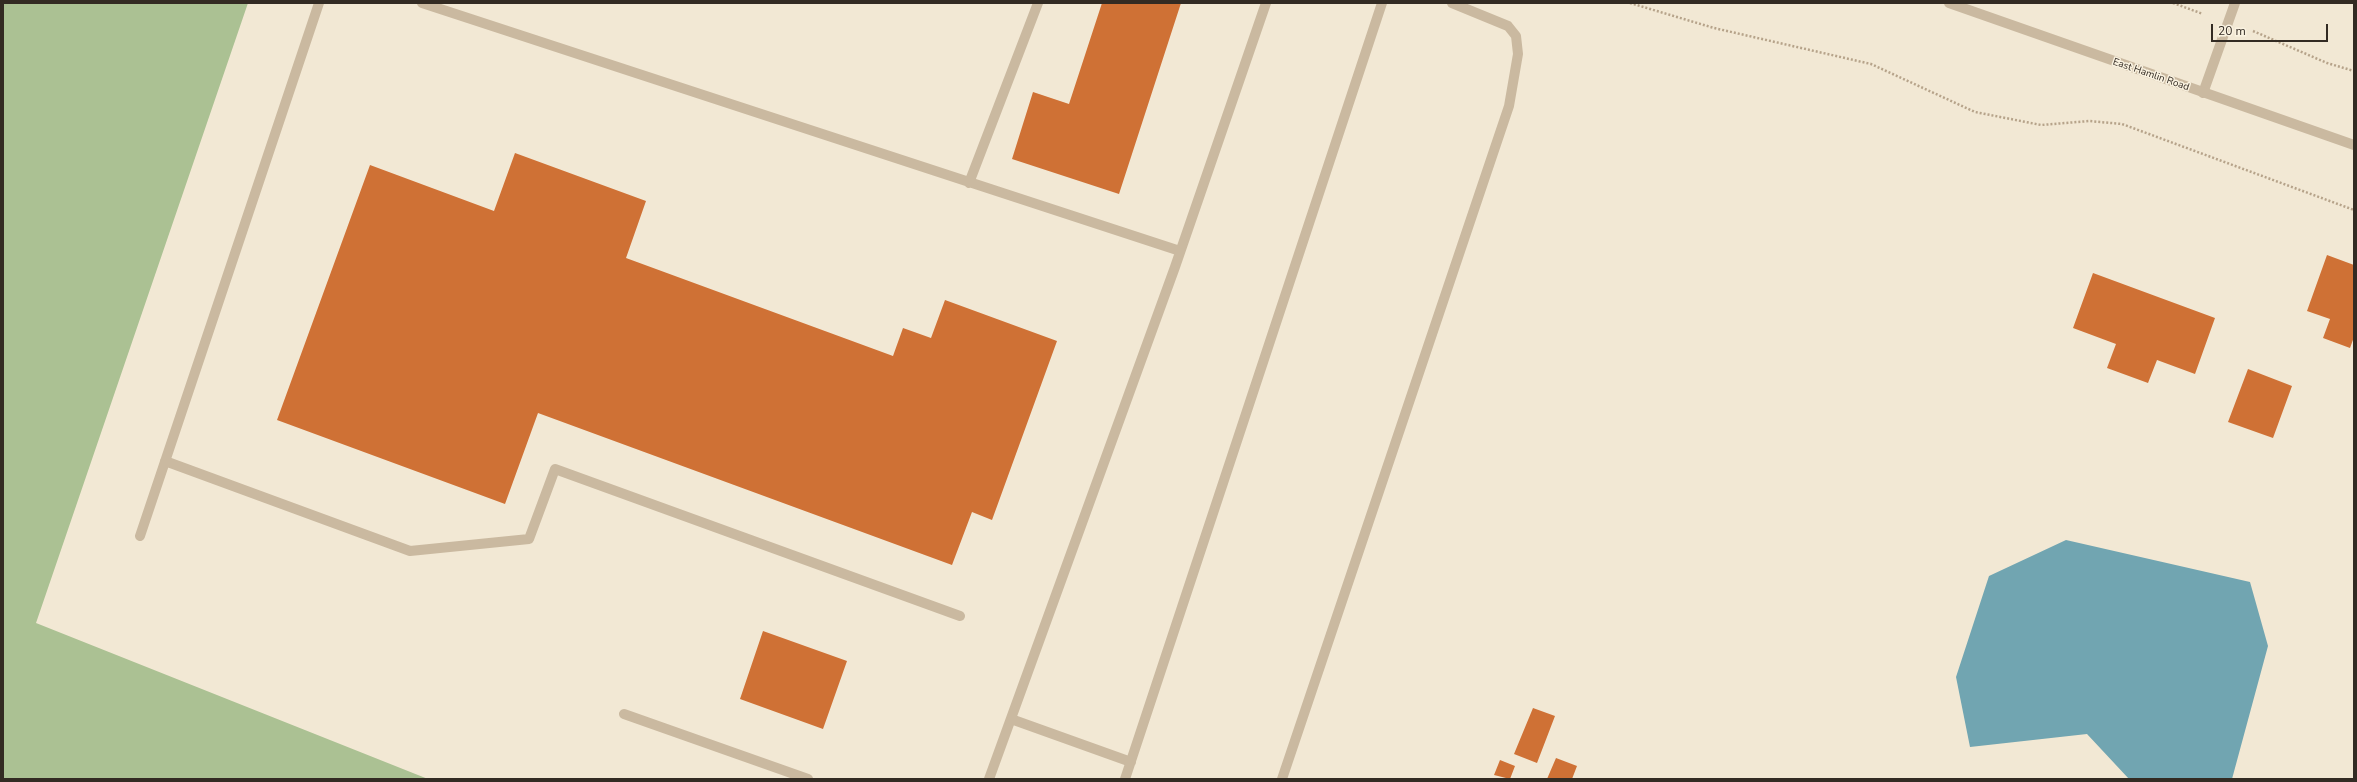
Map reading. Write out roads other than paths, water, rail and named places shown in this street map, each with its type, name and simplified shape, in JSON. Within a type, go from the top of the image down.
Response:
[{"type":"street","points":[[140,536],[319,3]]},
{"type":"street","points":[[422,3],[968,183],[1180,251]]},
{"type":"street","points":[[968,183],[1038,3]]},
{"type":"street","points":[[989,779],[1180,251],[1266,3]]},
{"type":"street","points":[[1125,779],[1382,3]]},
{"type":"street","points":[[1282,779],[1509,106],[1518,54],[1516,36],[1508,26],[1452,3]]},
{"type":"street","name":"East Hamlin Road","points":[[1949,3],[2354,145]]},
{"type":"street","points":[[2203,93],[2235,3]]},
{"type":"street","points":[[165,461],[410,551],[529,539],[555,469],[960,616]]},
{"type":"street","points":[[624,714],[808,779]]},
{"type":"street","points":[[1011,719],[1131,762]]},
{"type":"water","points":[[2066,540],[2250,582],[2268,646],[2232,779],[2129,779],[2087,734],[1970,747],[1956,677],[1989,576]]}]
